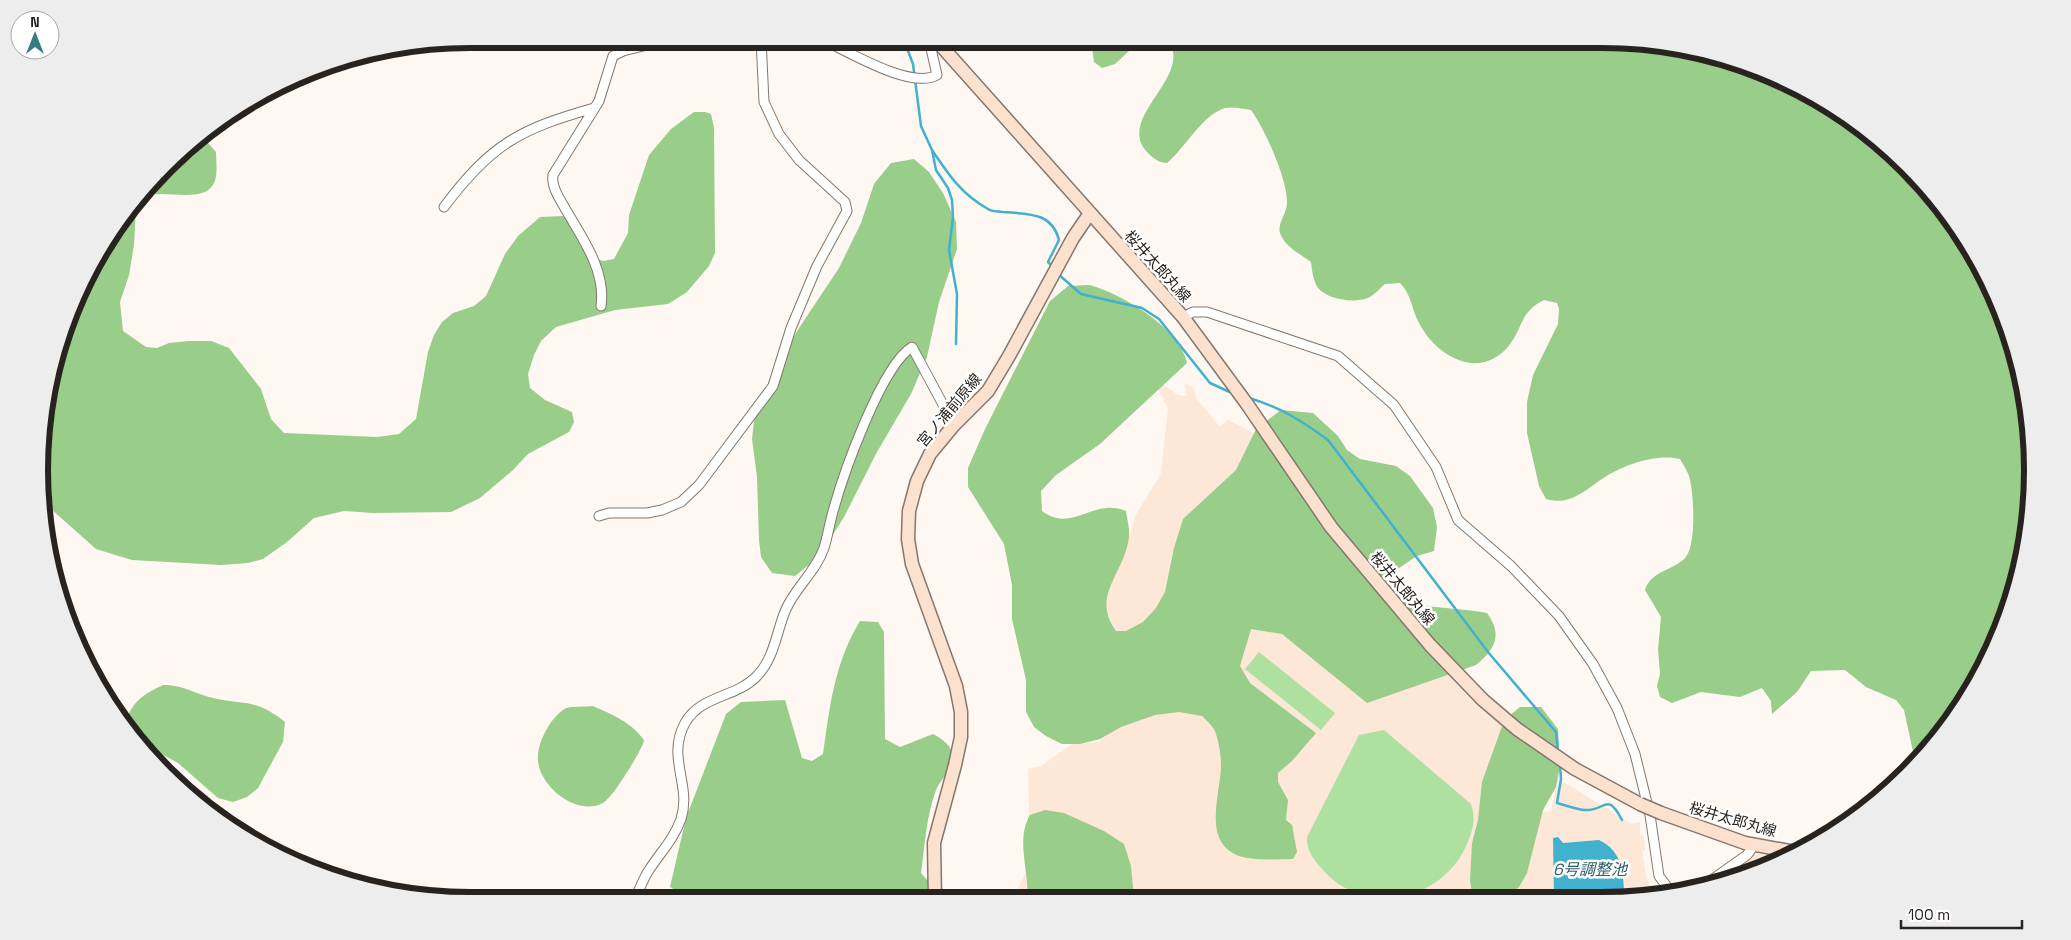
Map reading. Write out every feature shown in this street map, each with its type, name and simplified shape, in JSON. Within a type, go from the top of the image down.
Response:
[{"type":"main road","points":[[942,48],[1090,214]]},
{"type":"main road","name":"宮ノ浦前原線","points":[[935,892],[934,843],[956,765],[961,737],[961,712],[956,686],[912,564],[908,539],[909,511],[917,481],[930,454],[954,425],[988,391],[1084,220],[1090,214]]},
{"type":"main road","name":"桜井太郎丸線","points":[[1090,214],[1183,317],[1247,404],[1331,527],[1405,616],[1483,700],[1553,755],[1602,785],[1661,813],[1718,835],[1786,850]]},
{"type":"street","points":[[618,48],[623,51]]},
{"type":"street","points":[[601,306],[603,293],[600,277],[552,180],[556,169],[599,102],[613,56],[635,48]]},
{"type":"street","points":[[599,516],[609,513],[647,513],[667,508],[689,497],[699,485],[773,386],[791,328],[817,266],[847,211],[845,202],[799,160],[779,134],[764,102],[761,48]]},
{"type":"street","points":[[841,48],[906,78],[931,78],[937,75],[931,48]]},
{"type":"street","points":[[444,207],[466,177],[496,149],[535,127],[594,108]]},
{"type":"street","points":[[1183,317],[1193,312],[1206,312],[1338,356],[1394,406],[1436,467],[1458,520],[1511,566],[1552,610],[1593,664],[1617,708],[1635,754],[1650,815],[1659,876],[1667,887]]},
{"type":"street","points":[[638,892],[648,871],[666,848],[681,819],[683,793],[676,746],[686,722],[699,707],[746,685],[764,667],[775,646],[786,608],[823,551],[844,478],[877,400],[900,356],[912,347],[954,425]]},
{"type":"street","points":[[1718,876],[1747,855],[1755,844]]},
{"type":"shaded area","points":[[1158,381],[1178,395],[1185,396],[1187,395],[1184,383],[1194,388],[1196,398],[1220,427],[1228,420],[1260,436],[1434,659],[1476,703],[1517,739],[1537,811],[1551,812],[1556,787],[1565,783],[1631,824],[1640,822],[1640,835],[1644,836],[1645,851],[1642,851],[1646,876],[1651,890],[1629,892],[1016,892],[1031,862],[1032,820],[1027,818],[1029,812],[1028,769],[1041,766],[1072,744],[1099,742],[1131,713],[1082,668],[1119,547],[1130,535],[1135,517],[1161,473],[1168,409],[1158,388]]},
{"type":"shaded area","points":[[1750,851],[1770,857],[1724,874],[1732,862]]},
{"type":"green space","points":[[1092,48],[1132,48],[1115,64],[1102,68],[1094,62]]},
{"type":"green space","points":[[1171,48],[1629,48],[1656,51],[1710,62],[1737,70],[1788,91],[1836,119],[1880,152],[1919,191],[1936,213],[1952,235],[1980,283],[2001,334],[2009,361],[2020,415],[2023,442],[2023,498],[2020,525],[2009,579],[2001,606],[1980,657],[1967,681],[1952,705],[1919,749],[1914,755],[1904,710],[1896,700],[1866,687],[1845,670],[1811,671],[1797,692],[1772,714],[1771,701],[1762,688],[1740,697],[1701,692],[1672,703],[1660,697],[1657,686],[1660,674],[1658,650],[1661,617],[1645,590],[1652,578],[1681,562],[1689,551],[1693,531],[1692,497],[1689,477],[1680,459],[1661,458],[1640,461],[1619,469],[1570,499],[1555,501],[1546,499],[1539,486],[1527,433],[1527,402],[1533,375],[1558,324],[1559,309],[1557,303],[1544,300],[1536,305],[1526,314],[1514,337],[1502,353],[1481,363],[1470,363],[1452,357],[1436,346],[1419,323],[1408,294],[1400,283],[1385,284],[1370,297],[1358,300],[1343,300],[1323,292],[1315,282],[1311,262],[1289,246],[1280,233],[1279,230],[1287,203],[1284,182],[1269,142],[1251,110],[1227,108],[1213,114],[1167,163],[1159,162],[1150,155],[1140,141],[1140,127],[1146,112],[1171,68],[1173,53]]},
{"type":"green space","points":[[694,112],[711,114],[714,128],[715,253],[709,266],[687,292],[668,304],[615,310],[556,327],[541,341],[528,374],[530,388],[545,400],[572,412],[574,422],[569,432],[528,454],[513,470],[480,498],[451,512],[373,513],[344,511],[314,518],[287,542],[263,559],[248,563],[221,565],[132,560],[96,549],[49,507],[48,442],[51,415],[62,361],[70,334],[91,283],[119,235],[136,212],[134,245],[129,275],[120,302],[123,331],[146,347],[157,348],[169,343],[189,341],[211,341],[229,348],[261,389],[271,419],[284,433],[377,437],[399,434],[416,419],[428,352],[434,335],[442,322],[453,313],[474,306],[486,296],[505,254],[518,236],[540,217],[564,216],[580,232],[595,259],[604,261],[614,259],[628,233],[629,215],[649,155],[671,129]]},
{"type":"green space","points":[[205,141],[216,152],[216,176],[209,190],[192,195],[148,196],[171,171]]},
{"type":"green space","points":[[914,159],[929,172],[943,193],[956,222],[957,249],[939,302],[927,357],[911,394],[877,452],[844,517],[819,557],[795,576],[772,573],[761,557],[759,540],[757,477],[752,439],[755,412],[771,377],[799,328],[839,268],[861,223],[874,184],[891,163]]},
{"type":"green space","points":[[1089,285],[1102,289],[1132,304],[1162,325],[1182,350],[1187,363],[1100,444],[1056,475],[1041,491],[1042,511],[1053,517],[1063,519],[1103,508],[1126,511],[1129,537],[1122,562],[1111,584],[1106,607],[1116,631],[1126,631],[1143,622],[1156,608],[1165,592],[1174,548],[1183,519],[1236,470],[1256,429],[1281,410],[1313,413],[1338,436],[1347,450],[1360,459],[1396,466],[1410,476],[1433,508],[1437,527],[1434,551],[1417,556],[1383,579],[1380,592],[1420,605],[1487,613],[1495,628],[1496,635],[1492,647],[1476,665],[1367,703],[1282,634],[1251,629],[1240,666],[1250,683],[1316,733],[1292,761],[1278,773],[1278,782],[1288,800],[1286,820],[1292,825],[1297,852],[1293,859],[1245,858],[1227,849],[1220,840],[1216,816],[1221,765],[1220,749],[1214,729],[1202,716],[1179,712],[1155,715],[1121,727],[1100,739],[1080,744],[1062,744],[1034,727],[1026,712],[1026,680],[1012,619],[1012,585],[1004,544],[968,487],[968,468],[985,429],[1050,301],[1068,286]]},
{"type":"green space","points":[[860,621],[878,622],[884,632],[885,739],[900,747],[933,734],[947,744],[952,751],[952,764],[936,790],[928,821],[921,873],[928,881],[927,892],[679,892],[670,887],[686,818],[726,714],[741,702],[785,700],[802,758],[812,761],[823,754],[834,686],[851,637]]},
{"type":"green space","points":[[1259,652],[1335,713],[1321,730],[1245,669]]},
{"type":"green space","points":[[163,685],[182,687],[221,700],[256,705],[285,722],[283,742],[258,788],[247,797],[233,802],[218,798],[178,763],[154,751],[128,717],[135,703]]},
{"type":"green space","points":[[593,706],[633,728],[644,740],[630,768],[608,799],[603,803],[593,806],[582,806],[571,802],[552,789],[540,770],[538,752],[540,743],[551,722],[561,711],[569,707]]},
{"type":"green space","points":[[1520,707],[1541,707],[1558,729],[1560,767],[1556,787],[1543,810],[1527,873],[1519,887],[1512,892],[1472,892],[1470,881],[1472,843],[1478,820],[1482,782],[1501,729],[1509,716]]},
{"type":"green space","points":[[1384,730],[1471,804],[1474,820],[1467,844],[1456,863],[1440,879],[1422,890],[1415,892],[1356,892],[1340,885],[1323,870],[1309,851],[1307,837],[1359,735]]},
{"type":"green space","points":[[1045,810],[1064,813],[1104,831],[1124,844],[1131,866],[1133,892],[1027,892],[1023,845],[1026,825],[1030,815]]},
{"type":"water","name":"6号調整池","points":[[1558,837],[1563,843],[1599,840],[1607,845],[1613,850],[1620,864],[1624,892],[1554,892],[1553,838]]},
{"type":"waterway","points":[[907,48],[913,64],[921,126],[932,150],[936,170],[948,188],[952,200],[953,217],[949,250],[957,294],[956,344]]},
{"type":"waterway","points":[[932,150],[956,183],[970,197],[990,210],[1030,214],[1045,219],[1051,224],[1059,240],[1048,262],[1052,266]]},
{"type":"waterway","points":[[1058,274],[1081,294],[1142,308],[1159,319],[1210,383],[1234,394]]},
{"type":"waterway","points":[[1249,398],[1290,415],[1328,440],[1488,652],[1556,732],[1558,751]]},
{"type":"waterway","points":[[1560,764],[1561,779],[1557,803],[1584,810],[1591,810],[1609,804],[1617,811],[1622,820]]}]
